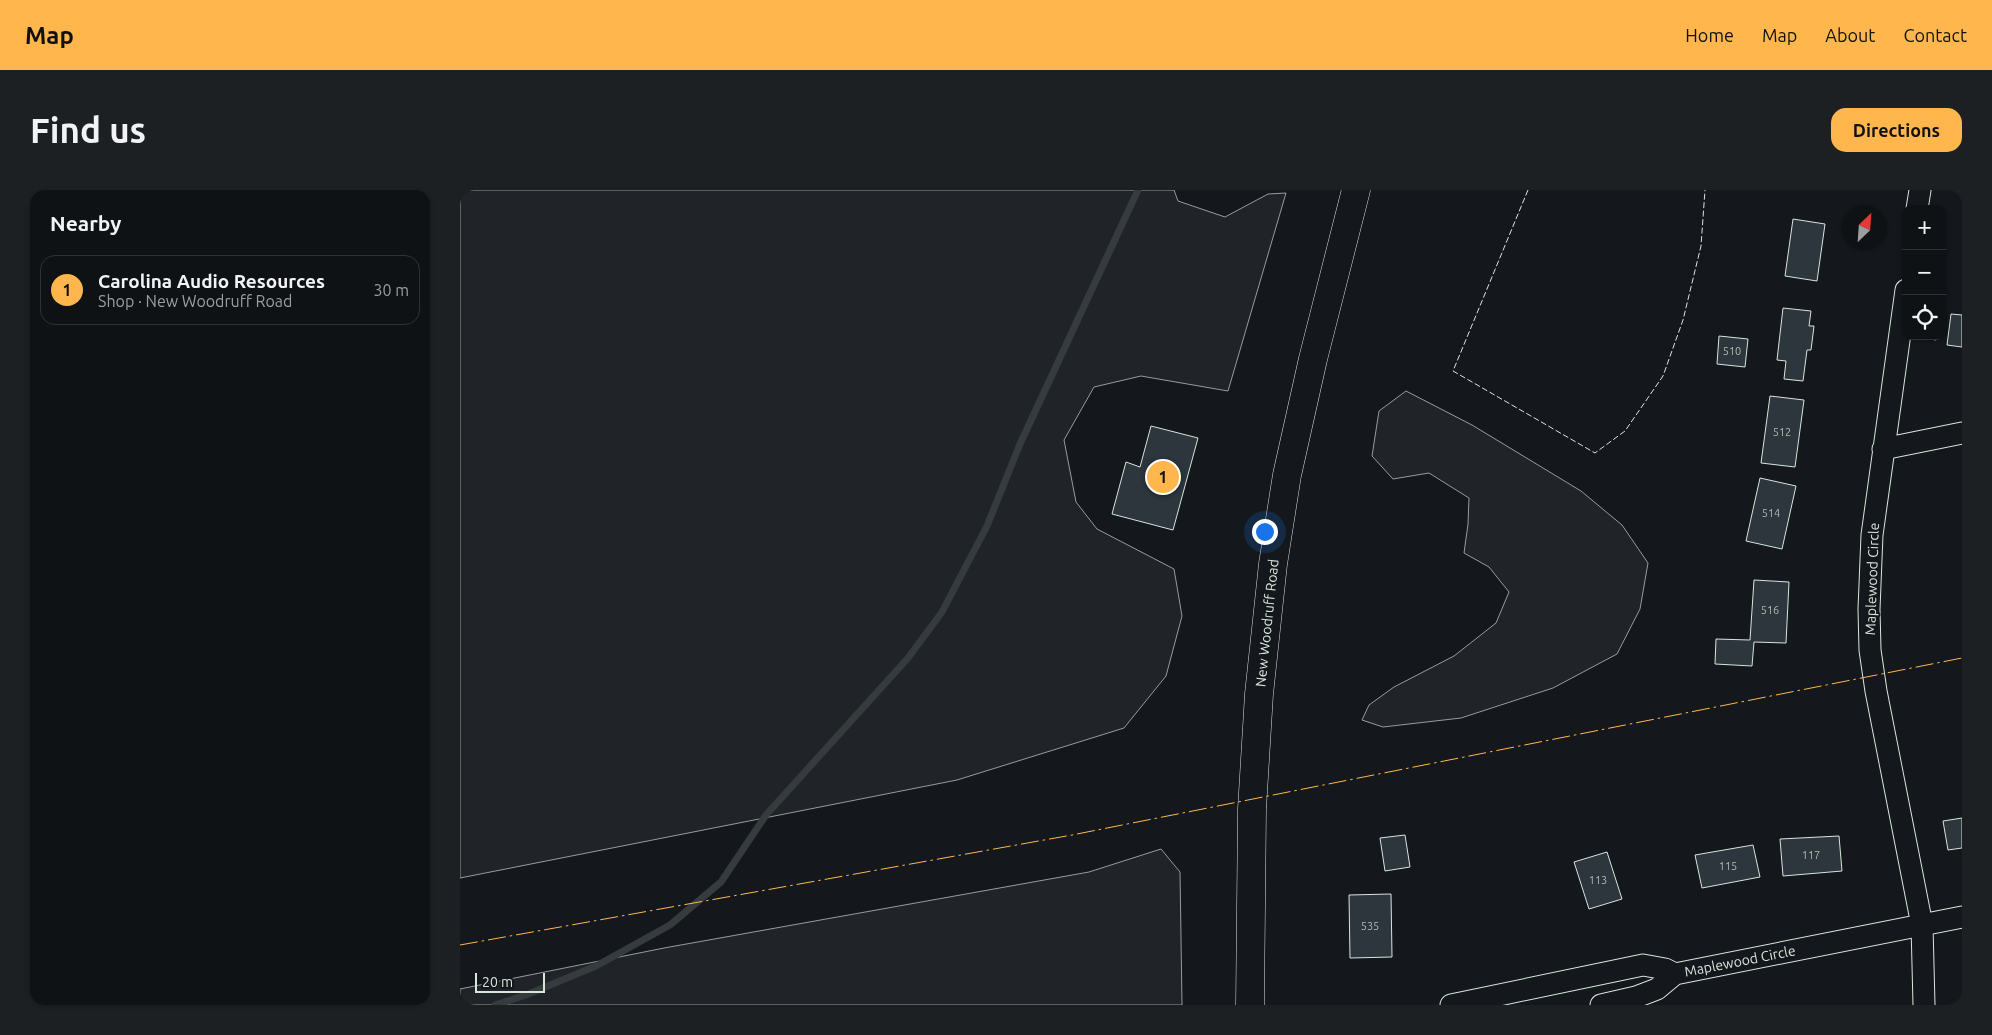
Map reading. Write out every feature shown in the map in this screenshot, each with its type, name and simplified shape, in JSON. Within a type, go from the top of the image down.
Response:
[{"type":"main road","name":"New Woodruff Road","points":[[1250,1005],[1252,809],[1259,694],[1273,564],[1293,447],[1320,330],[1356,190]]},
{"type":"street","points":[[1918,205],[1920,190]]},
{"type":"street","name":"Maplewood Circle","points":[[1905,295],[1872,535],[1869,609],[1870,650],[1876,691],[1922,925]]},
{"type":"street","points":[[1883,449],[1962,433]]},
{"type":"street","name":"Maplewood Circle","points":[[1601,1005],[1636,997],[1657,989],[1675,974],[1962,917]]},
{"type":"street","points":[[1922,925],[1924,1005]]},
{"type":"street","name":"Maplewood Circle","points":[[1451,1005],[1642,965],[1665,969],[1675,974]]},
{"type":"shaded area","points":[[460,190],[1174,190],[1178,201],[1225,217],[1268,194],[1286,193],[1228,391],[1141,376],[1094,387],[1064,440],[1076,502],[1097,529],[1174,569],[1182,616],[1166,676],[1124,728],[957,780],[460,878]]},
{"type":"shaded area","points":[[1406,391],[1472,425],[1581,491],[1622,525],[1648,563],[1640,609],[1617,654],[1553,688],[1461,718],[1383,727],[1362,720],[1369,705],[1394,687],[1454,656],[1496,623],[1509,592],[1489,567],[1464,553],[1469,498],[1429,473],[1393,479],[1372,456],[1379,411]]},
{"type":"shaded area","points":[[1161,849],[1180,872],[1182,1005],[460,1005],[460,989],[664,948],[1089,872]]},
{"type":"building","points":[[1793,219],[1825,224],[1817,281],[1785,276]]},
{"type":"building","points":[[1783,308],[1811,311],[1809,326],[1814,326],[1811,350],[1807,350],[1803,381],[1784,379],[1786,361],[1777,360]]},
{"type":"building","points":[[1951,314],[1962,315],[1962,347],[1947,345]]},
{"type":"building","points":[[1719,336],[1748,339],[1745,367],[1717,364]]},
{"type":"building","points":[[1770,396],[1804,400],[1795,467],[1761,463]]},
{"type":"building","points":[[1151,426],[1198,438],[1173,530],[1112,514],[1126,462],[1140,467]]},
{"type":"building","points":[[1760,478],[1796,486],[1782,549],[1746,541]]},
{"type":"building","points":[[1754,580],[1789,582],[1786,643],[1754,642],[1752,666],[1715,664],[1716,639],[1750,640]]},
{"type":"building","points":[[1962,818],[1962,848],[1948,850],[1943,821]]},
{"type":"building","points":[[1405,835],[1410,867],[1385,871],[1380,838]]},
{"type":"building","points":[[1839,836],[1842,871],[1783,876],[1780,839]]},
{"type":"building","points":[[1753,845],[1760,877],[1702,888],[1695,855]]},
{"type":"building","points":[[1607,852],[1622,899],[1589,909],[1574,862]]},
{"type":"building","points":[[1391,894],[1392,957],[1350,958],[1349,895]]},
{"type":"waterway","points":[[495,1005],[526,995],[596,966],[670,925],[721,882],[766,815],[908,658],[942,612],[987,526],[1020,444],[1138,190]]},
{"type":"fence","points":[[1528,190],[1453,371],[1595,453],[1625,431],[1663,376],[1683,320],[1701,246],[1705,190]]},
{"type":"power","points":[[460,945],[1072,835],[1962,658]]},
{"type":"place","name":"Carolina Audio Resources","points":[[1163,477]]}]
